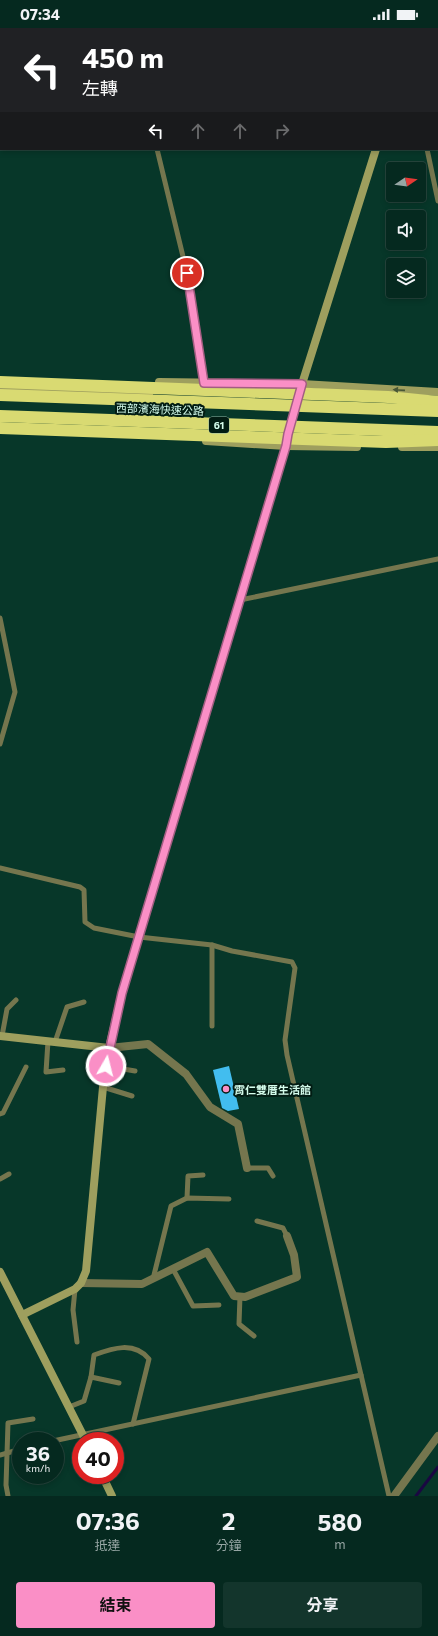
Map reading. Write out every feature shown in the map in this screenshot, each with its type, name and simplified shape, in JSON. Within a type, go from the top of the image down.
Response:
[{"type":"highway","points":[[0,381],[388,397],[438,402]]},
{"type":"highway","name":"西部濱海快速公路","points":[[0,395],[438,411]]},
{"type":"highway","name":"西部濱海快速公路","points":[[0,416],[438,432]]},
{"type":"highway","points":[[0,428],[386,442],[438,439]]},
{"type":"main road","points":[[22,1315],[78,1286],[86,1271],[103,1087],[109,1048],[122,993],[286,446],[302,384],[376,150]]},
{"type":"main road","points":[[0,381],[302,384],[438,392]]},
{"type":"main road","points":[[0,388],[438,406]]},
{"type":"main road","points":[[0,422],[438,439]]},
{"type":"main road","points":[[0,428],[286,446],[438,447]]},
{"type":"main road","points":[[1,1036],[109,1048]]},
{"type":"main road","points":[[0,1272],[82,1432]]},
{"type":"main road","points":[[106,1484],[112,1496]]},
{"type":"street","points":[[109,1048],[148,1044],[186,1074],[210,1107],[238,1124],[247,1168]]},
{"type":"street","points":[[78,1286],[142,1284],[207,1252],[234,1296],[245,1297],[297,1277],[294,1255],[287,1236]]},
{"type":"street","points":[[394,1496],[438,1436]]},
{"type":"lane","points":[[157,150],[187,273],[204,383]]},
{"type":"lane","points":[[427,150],[438,201]]},
{"type":"lane","points":[[240,600],[438,559]]},
{"type":"lane","points":[[0,618],[15,692],[0,744]]},
{"type":"lane","points":[[0,868],[80,887],[84,890],[86,896],[85,922],[90,926],[139,937],[212,945],[232,951],[292,962],[295,968],[285,1040],[287,1056],[390,1496]]},
{"type":"lane","points":[[212,945],[212,1026]]},
{"type":"lane","points":[[1,1036],[7,1009],[16,1000]]},
{"type":"lane","points":[[63,1070],[46,1072],[51,1042],[67,1007],[84,1002]]},
{"type":"lane","points":[[106,1066],[135,1071]]},
{"type":"lane","points":[[0,1114],[2,1113],[26,1067]]},
{"type":"lane","points":[[103,1087],[132,1096]]},
{"type":"lane","points":[[247,1168],[268,1168],[273,1176]]},
{"type":"lane","points":[[0,1179],[9,1174]]},
{"type":"lane","points":[[187,1198],[188,1176],[203,1175]]},
{"type":"lane","points":[[153,1279],[171,1206],[187,1198],[229,1199]]},
{"type":"lane","points":[[257,1221],[283,1228],[287,1236]]},
{"type":"lane","points":[[173,1269],[193,1306],[219,1305]]},
{"type":"lane","points":[[77,1342],[73,1310],[78,1286]]},
{"type":"lane","points":[[240,1296],[239,1324],[254,1336]]},
{"type":"lane","points":[[69,1407],[84,1401],[91,1377],[94,1355],[113,1348],[127,1347],[144,1352],[149,1359],[133,1424]]},
{"type":"lane","points":[[103,1432],[133,1424],[361,1375]]},
{"type":"lane","points":[[91,1377],[119,1383]]},
{"type":"lane","points":[[8,1496],[6,1485],[8,1423],[33,1419]]},
{"type":"lane","points":[[0,1455],[12,1452]]},
{"type":"building","name":"霄仁雙厝生活館","points":[[229,1066],[239,1109],[228,1111],[222,1108],[213,1070]]},
{"type":"waterway","points":[[416,1496],[438,1467]]},
{"type":"place","name":"霄仁雙厝生活館","points":[[226,1089]]},
{"type":"route","points":[[106,1066],[122,993],[286,446],[302,384],[204,383],[187,273]]}]
